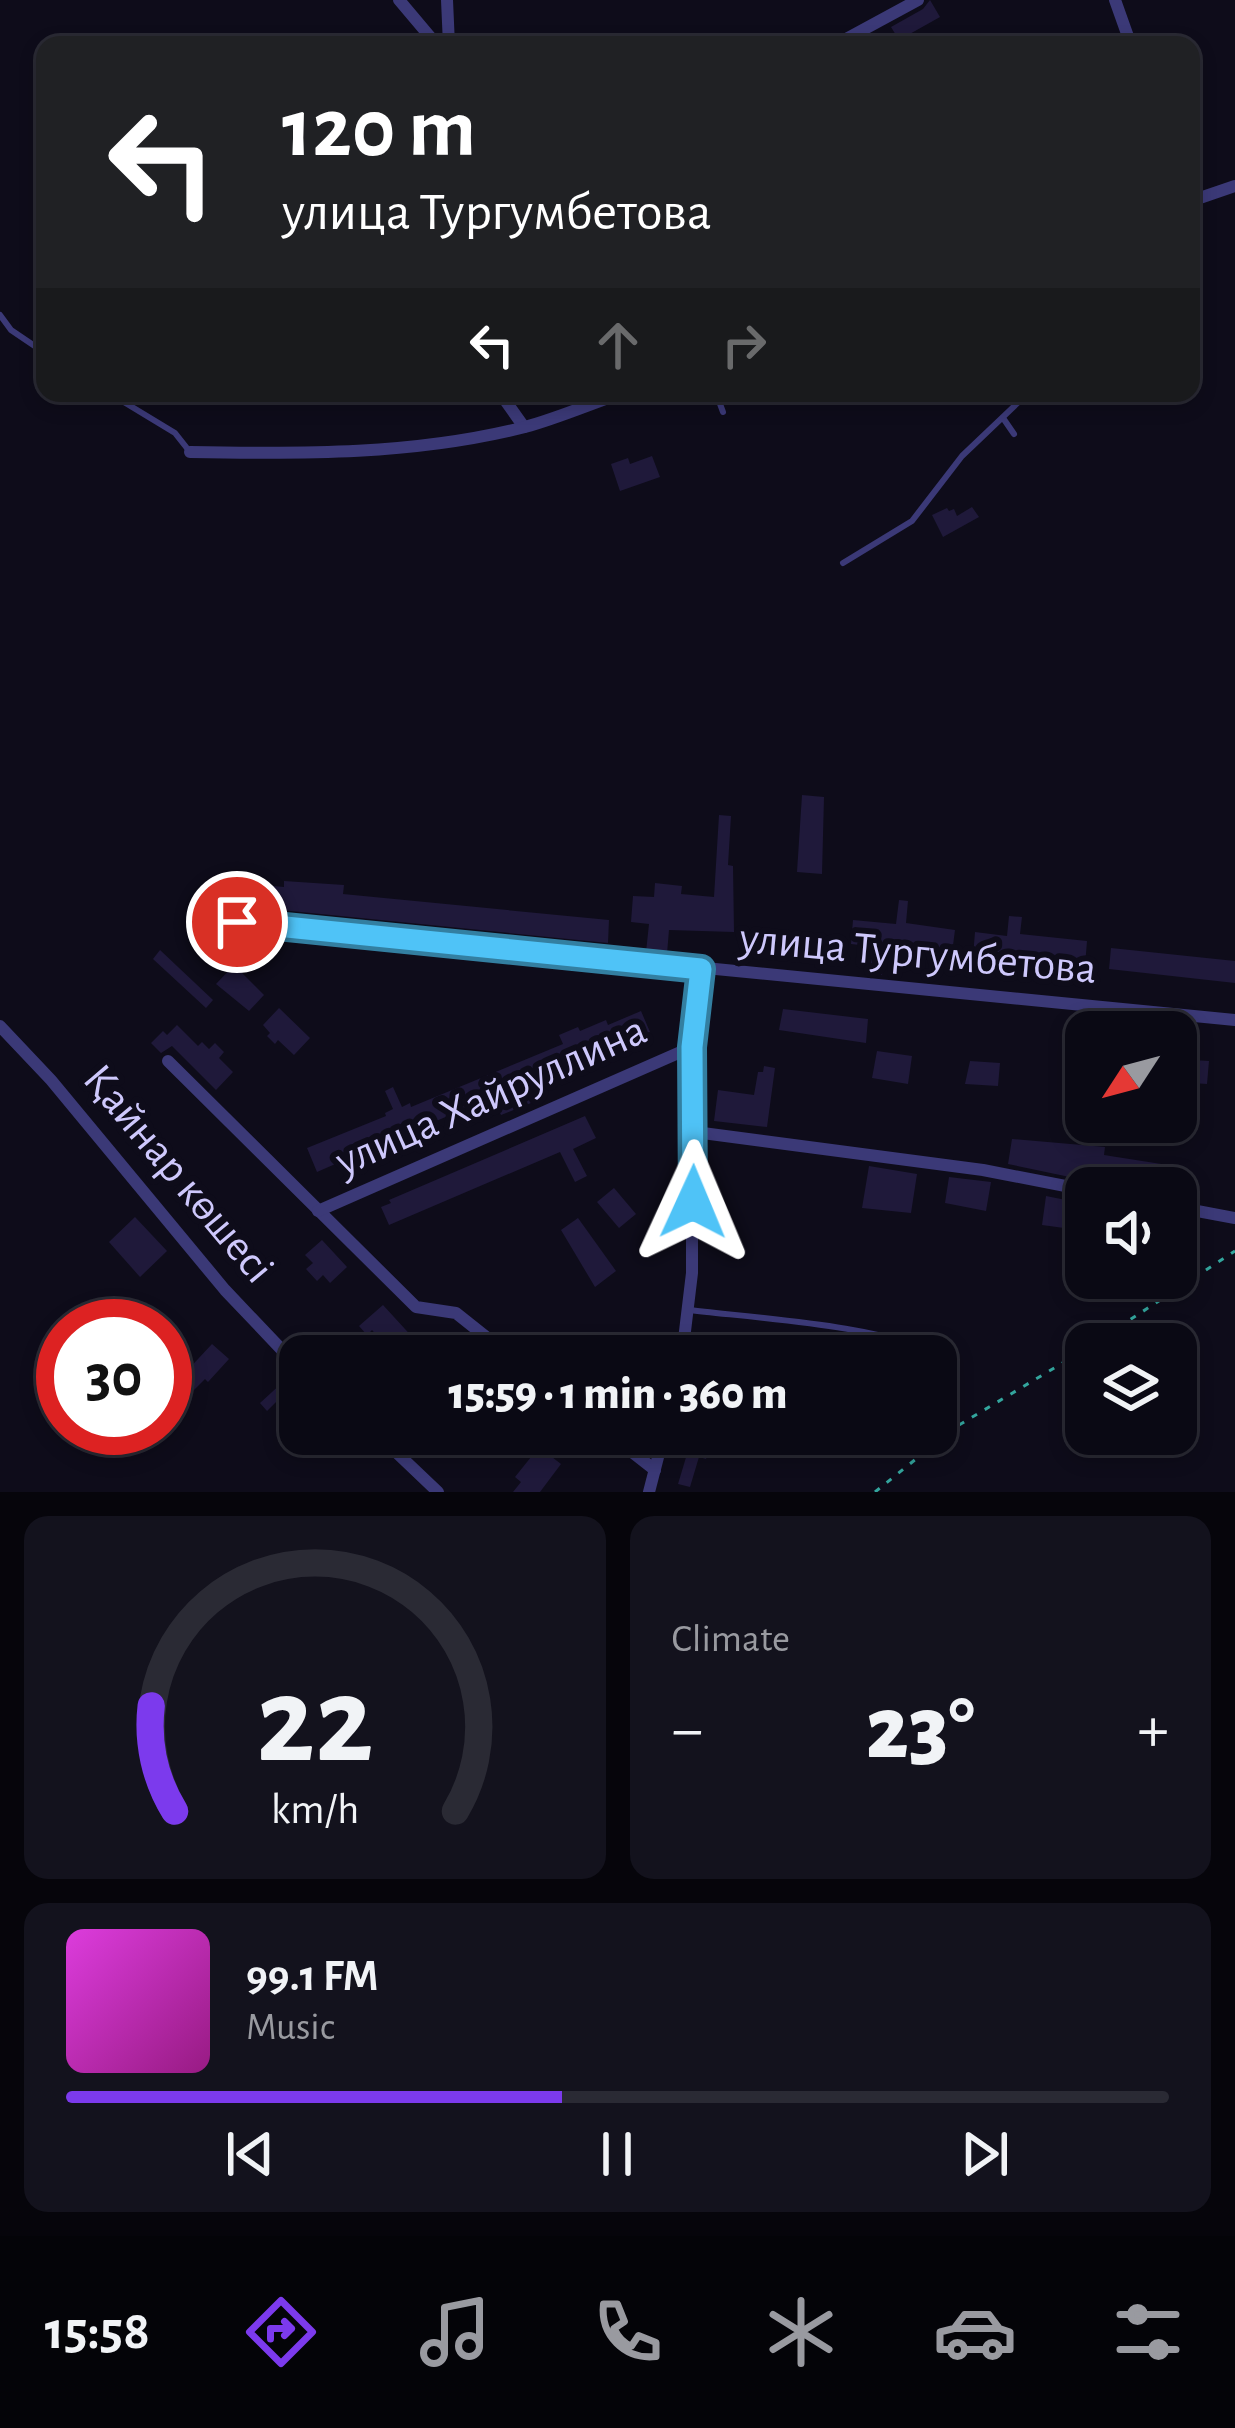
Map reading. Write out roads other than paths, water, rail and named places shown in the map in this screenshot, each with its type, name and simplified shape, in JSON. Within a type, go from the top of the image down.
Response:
[{"type":"street","points":[[399,0],[429,36]]},
{"type":"street","points":[[447,0],[449,36]]},
{"type":"street","points":[[852,36],[918,0]]},
{"type":"street","points":[[1115,0],[1128,36]]},
{"type":"street","points":[[1200,198],[1235,185]]},
{"type":"street","points":[[506,402],[524,427]]},
{"type":"street","points":[[190,452],[334,455],[524,427],[596,402]]},
{"type":"street","name":"улица Тургумбетова","points":[[237,922],[1235,1020]]},
{"type":"street","points":[[685,1335],[694,1132],[692,1047],[701,969]]},
{"type":"street","name":"Қайнар көшесі","points":[[0,1026],[51,1079],[225,1290],[279,1347]]},
{"type":"street","name":"улица Хайруллина","points":[[318,1211],[692,1047]]},
{"type":"street","points":[[169,1061],[416,1307],[455,1313],[483,1335]]},
{"type":"street","points":[[694,1132],[983,1170],[1065,1186]]},
{"type":"street","points":[[1197,1211],[1235,1218]]},
{"type":"street","points":[[399,1455],[438,1492]]},
{"type":"street","points":[[636,1455],[655,1470]]},
{"type":"street","points":[[649,1492],[659,1455]]},
{"type":"lane","points":[[0,315],[11,330],[36,347]]},
{"type":"lane","points":[[124,402],[175,433],[190,452]]},
{"type":"lane","points":[[719,402],[723,412]]},
{"type":"lane","points":[[843,563],[912,521],[962,456],[1019,402]]},
{"type":"lane","points":[[1003,418],[1014,434]]},
{"type":"lane","points":[[689,1310],[874,1335]]}]
